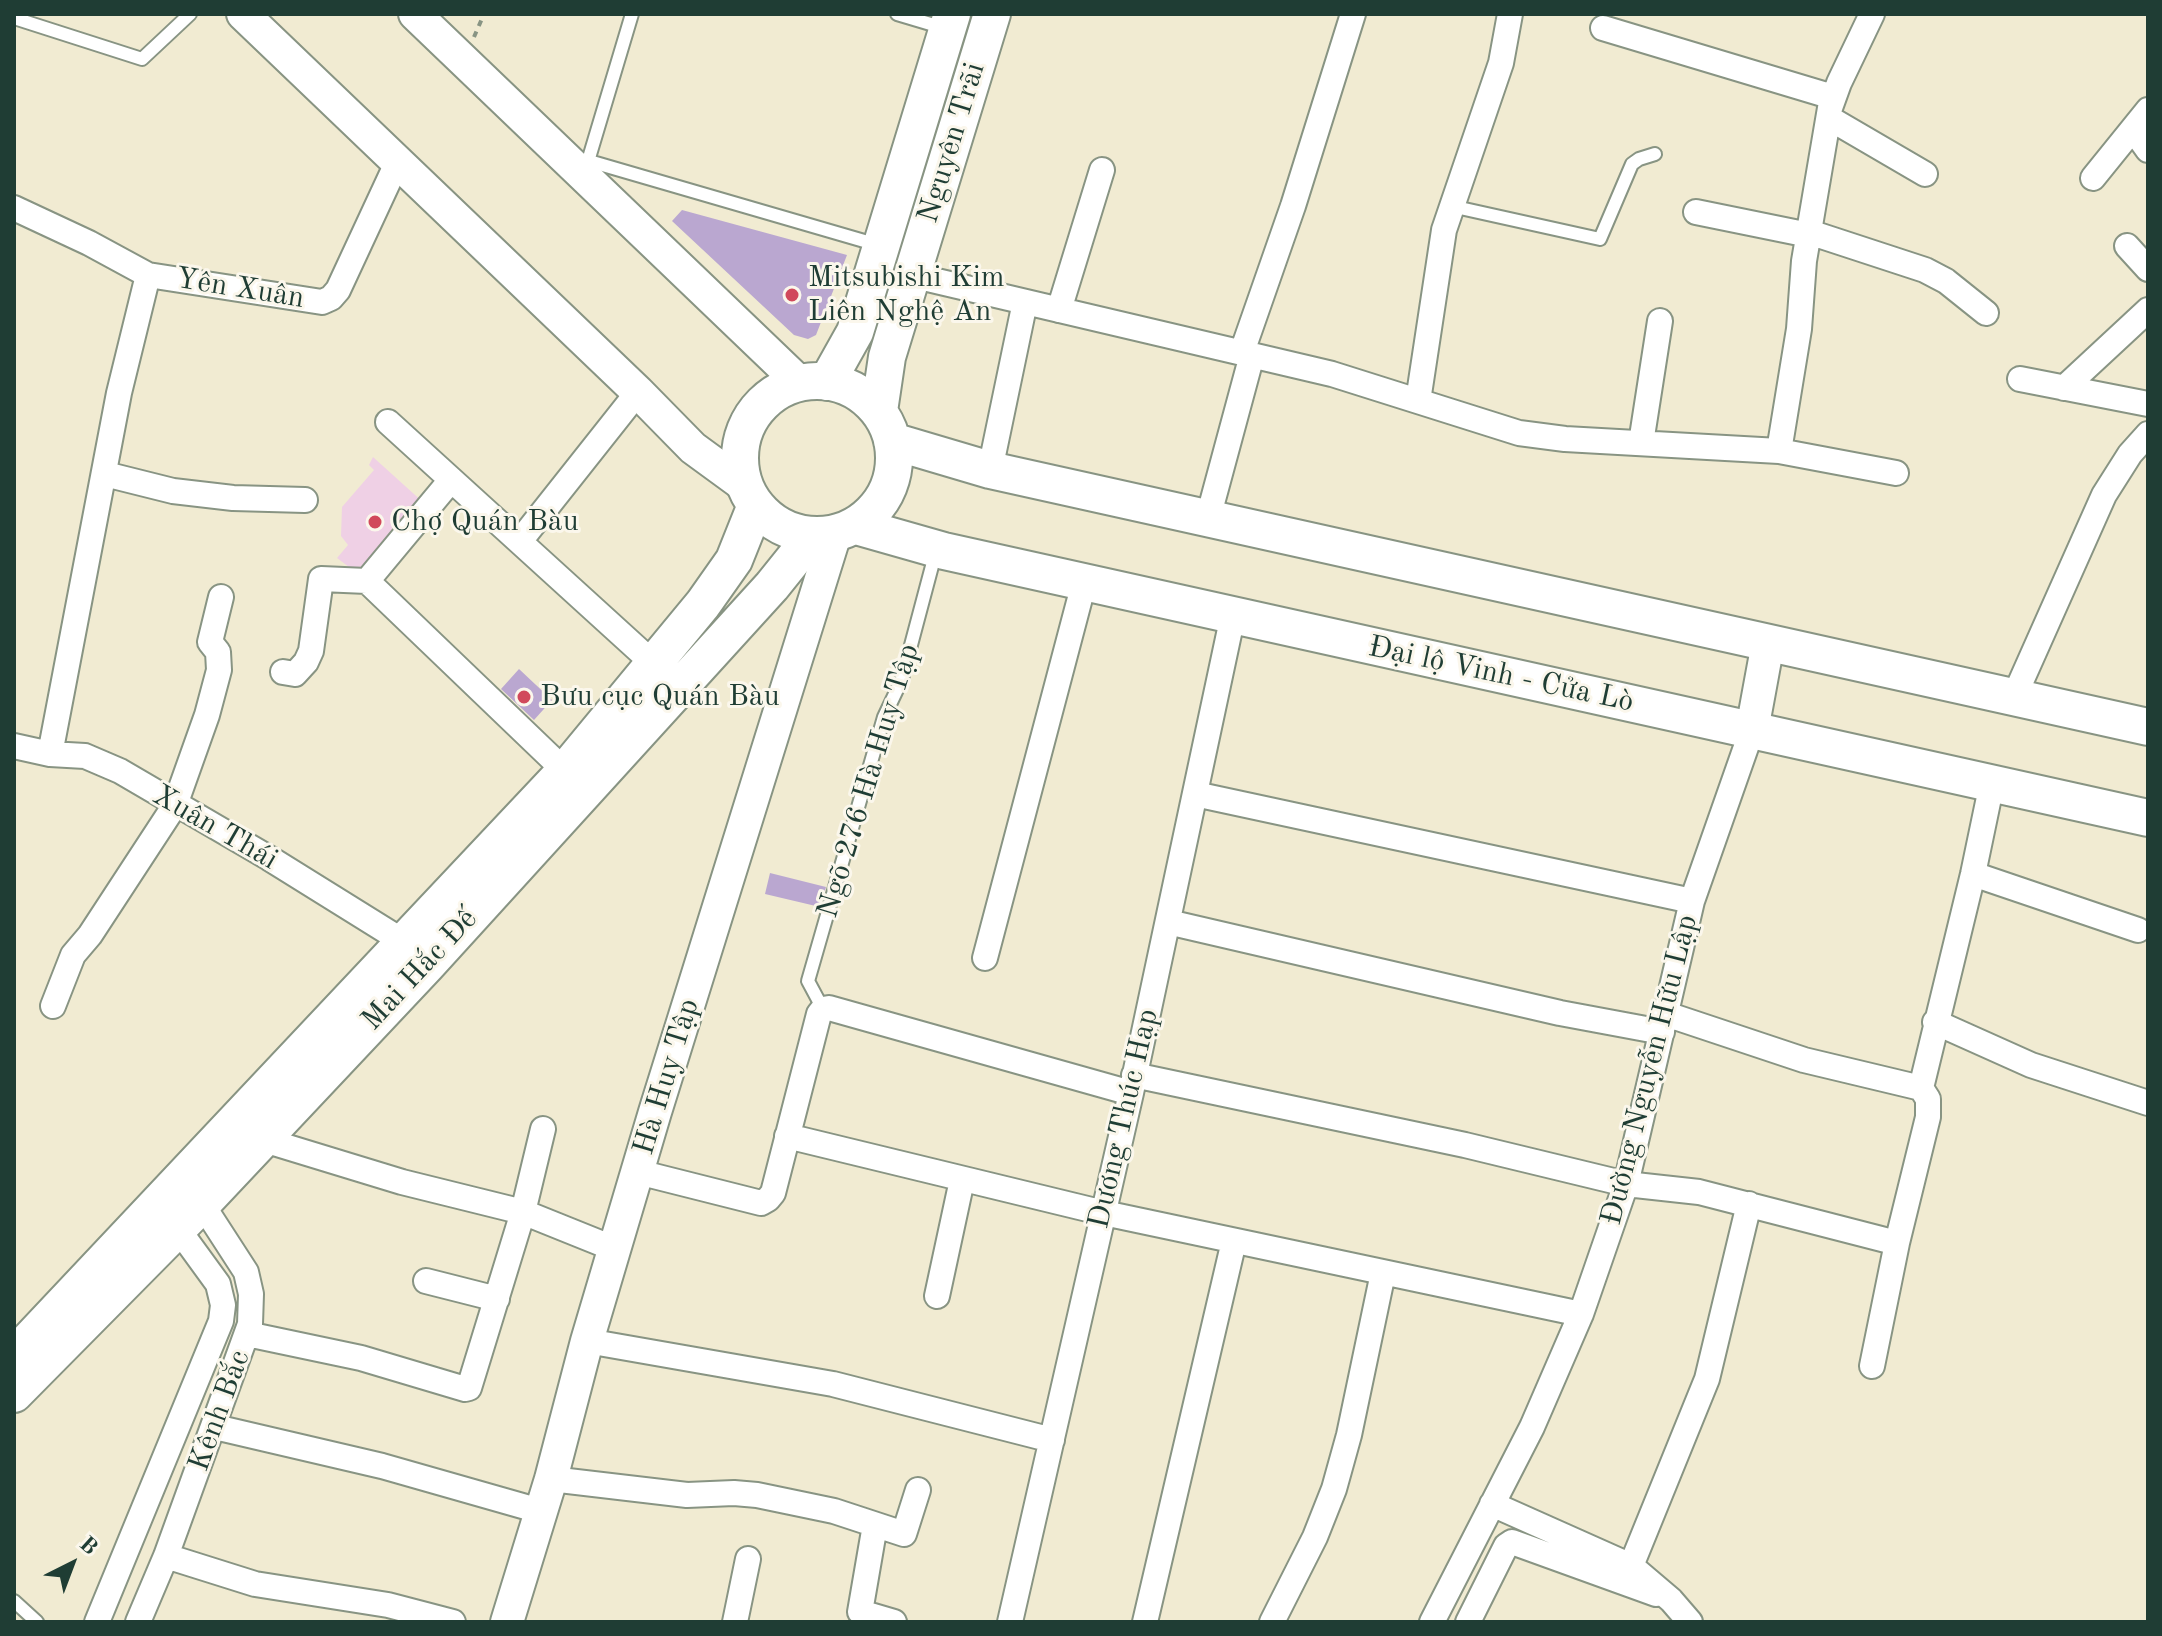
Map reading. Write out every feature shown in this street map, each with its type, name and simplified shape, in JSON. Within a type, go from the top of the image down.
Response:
[{"type":"main road","name":"Nguyên Trãi","points":[[885,426],[887,357],[992,14]]},
{"type":"main road","points":[[813,382],[855,332],[950,22]]},
{"type":"main road","points":[[813,382],[843,385],[863,396],[885,426],[894,452],[893,474],[886,495],[873,512],[835,532],[792,531],[772,520],[751,496],[740,464],[742,443],[749,422],[762,404],[779,391],[813,382]]},
{"type":"main road","points":[[885,426],[990,470],[2148,727]]},
{"type":"main road","name":"Mai Hắc Đế","points":[[14,1356],[565,771],[703,604],[734,560],[751,496]]},
{"type":"main road","name":"Mai Hắc Đế","points":[[14,1394],[190,1217],[427,965],[772,586],[835,532]]},
{"type":"main road","name":"Đại lộ Vinh - Cửa Lò","points":[[835,532],[936,549],[2148,818]]},
{"type":"street","points":[[243,14],[693,448],[751,496]]},
{"type":"street","points":[[415,14],[813,382]]},
{"type":"street","points":[[1208,518],[1247,354],[1353,14]]},
{"type":"street","points":[[1418,401],[1439,259],[1451,206],[1498,75],[1510,14]]},
{"type":"street","points":[[1779,451],[1799,329],[1804,261],[1831,107],[1872,14]]},
{"type":"street","points":[[1603,28],[1831,107],[1925,174]]},
{"type":"street","points":[[2140,119],[2148,150]]},
{"type":"street","points":[[2093,178],[2140,119]]},
{"type":"street","name":"Yên Xuân","points":[[14,208],[148,275],[322,302],[338,290],[397,163]]},
{"type":"street","points":[[1059,310],[1102,170]]},
{"type":"street","points":[[1696,212],[1809,233],[1925,270],[1946,281],[1986,313]]},
{"type":"street","points":[[2127,246],[2148,269]]},
{"type":"street","points":[[50,754],[119,393],[148,275]]},
{"type":"street","points":[[911,275],[1373,386],[1519,433],[1565,439],[1779,451],[1896,473]]},
{"type":"street","points":[[990,470],[1025,302]]},
{"type":"street","points":[[2064,388],[2148,310]]},
{"type":"street","points":[[1641,443],[1660,321]]},
{"type":"street","points":[[2020,379],[2148,404]]},
{"type":"street","points":[[520,541],[638,392]]},
{"type":"street","points":[[388,422],[654,664]]},
{"type":"street","points":[[2014,697],[2104,495],[2130,454],[2148,434]]},
{"type":"street","points":[[105,474],[149,487],[188,493],[305,500]]},
{"type":"street","points":[[367,581],[451,480]]},
{"type":"street","name":"Hà Huy Tập","points":[[507,1622],[551,1479],[587,1341],[835,532]]},
{"type":"street","points":[[283,672],[295,674],[311,651],[321,579],[367,581],[565,771]]},
{"type":"street","points":[[985,958],[1084,583]]},
{"type":"street","points":[[53,1006],[73,955],[175,805],[216,682],[219,658],[210,642],[221,597]]},
{"type":"street","name":"Dương Thúc Hạp","points":[[1010,1622],[1104,1213],[1233,615]]},
{"type":"street","points":[[1752,730],[1768,643]]},
{"type":"street","name":"Đường Nguyễn Hữu Lập","points":[[1432,1622],[1532,1427],[1581,1314],[1626,1184],[1692,901],[1752,730]]},
{"type":"street","name":"Xuân Thái","points":[[14,746],[50,754],[85,756],[120,771],[404,942]]},
{"type":"street","points":[[1921,1088],[1992,783]]},
{"type":"street","points":[[1195,794],[1692,901]]},
{"type":"street","points":[[1973,874],[2138,930]]},
{"type":"street","points":[[1168,922],[1560,1013],[1664,1023],[1921,1088],[1928,1099],[1928,1117],[1897,1243],[1872,1366]]},
{"type":"street","points":[[638,1172],[761,1203],[773,1193],[819,1014],[829,1008],[1132,1084],[1465,1145],[1626,1184],[1678,1188],[1897,1243]]},
{"type":"street","points":[[1935,1022],[2031,1065],[2148,1103]]},
{"type":"street","points":[[247,1334],[361,1358],[465,1389],[471,1386],[523,1212],[543,1129]]},
{"type":"street","points":[[787,1136],[1104,1213],[1581,1314]]},
{"type":"street","points":[[261,1139],[402,1182],[523,1212],[615,1249]]},
{"type":"street","points":[[937,1296],[962,1180]]},
{"type":"street","points":[[1631,1566],[1707,1379],[1749,1204]]},
{"type":"street","points":[[190,1217],[222,1297],[251,1294]]},
{"type":"street","name":"Kênh Bắc","points":[[138,1622],[215,1427],[252,1313],[246,1272],[237,1256],[190,1217]]},
{"type":"street","points":[[1145,1622],[1234,1241]]},
{"type":"street","points":[[1272,1622],[1315,1537],[1334,1489],[1349,1435],[1383,1273]]},
{"type":"street","points":[[426,1281],[497,1299]]},
{"type":"street","name":"Kênh Bắc","points":[[97,1622],[203,1368],[221,1321],[222,1297]]},
{"type":"street","points":[[587,1341],[833,1384],[1052,1440]]},
{"type":"street","points":[[215,1427],[382,1466],[540,1511]]},
{"type":"street","points":[[551,1479],[687,1495],[757,1495],[810,1505],[904,1534],[918,1490]]},
{"type":"street","points":[[1492,1504],[1631,1566],[1671,1600],[1690,1622]]},
{"type":"street","points":[[875,1525],[859,1617],[894,1622]]},
{"type":"street","points":[[1468,1622],[1506,1546],[1512,1542],[1671,1600]]},
{"type":"street","points":[[166,1556],[255,1584],[388,1605],[453,1622]]},
{"type":"street","points":[[735,1622],[748,1559]]},
{"type":"lane","points":[[14,18],[142,59],[190,14]]},
{"type":"lane","points":[[632,14],[586,169],[883,247]]},
{"type":"lane","points":[[897,14],[950,22]]},
{"type":"lane","points":[[1451,206],[1600,239],[1632,164],[1655,154]]},
{"type":"lane","name":"Ngõ 276 Hà Huy Tập","points":[[823,1009],[808,981],[884,717],[902,679],[936,549]]},
{"type":"lane","points":[[14,1601],[37,1622]]},
{"type":"shaded area","name":"Chợ Quán Bàu","points":[[373,457],[425,504],[361,576],[337,558],[348,545],[341,536],[342,507],[374,470],[369,465]]},
{"type":"building","name":"Mitsubishi Kim Liên Nghệ An","points":[[682,210],[847,255],[816,335],[808,339],[794,335],[672,221]]},
{"type":"building","name":"Bưu cục Quán Bàu","points":[[519,669],[552,700],[534,720],[501,689]]},
{"type":"building","points":[[770,873],[826,887],[820,907],[765,894]]},
{"type":"place","name":"Mitsubishi Kim Liên Nghệ An","points":[[792,295]]},
{"type":"place","name":"Chợ Quán Bàu","points":[[375,522]]},
{"type":"place","name":"Bưu cục Quán Bàu","points":[[524,697]]}]
